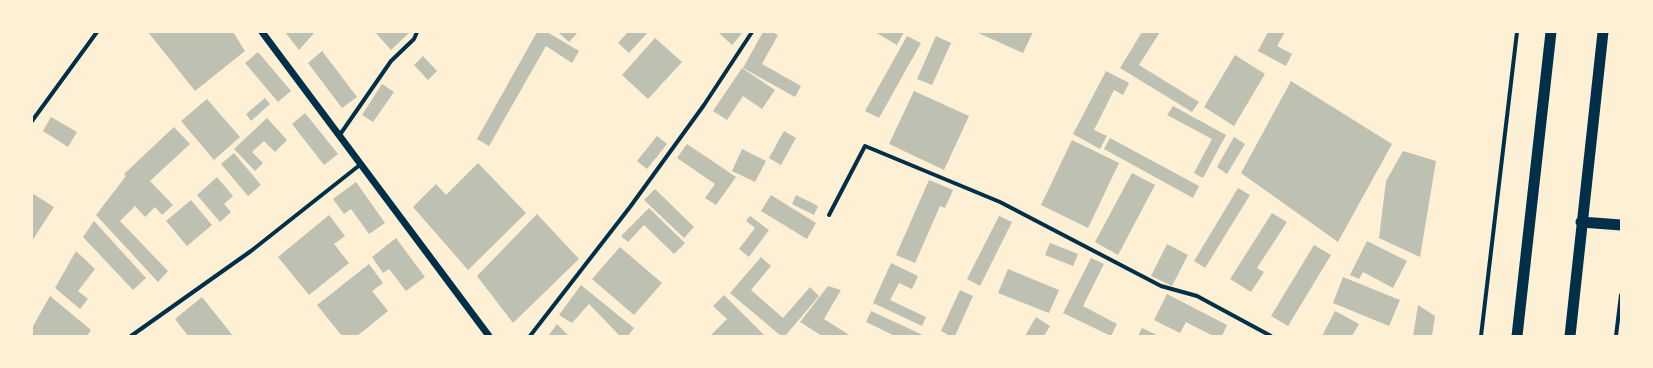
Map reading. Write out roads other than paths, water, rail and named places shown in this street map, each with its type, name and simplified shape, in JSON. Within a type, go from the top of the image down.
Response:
[{"type":"highway","points":[[1517,336],[1551,32]]},
{"type":"highway","points":[[1570,336],[1581,222],[1603,32]]},
{"type":"highway","points":[[1581,222],[1621,225]]},
{"type":"street","points":[[32,121],[97,32]]},
{"type":"street","points":[[262,32],[489,336]]},
{"type":"street","points":[[339,136],[391,61],[414,39],[417,32]]},
{"type":"street","points":[[530,336],[630,206],[704,105],[752,32]]},
{"type":"street","points":[[1481,336],[1517,32]]},
{"type":"street","points":[[829,215],[865,146],[1000,202],[1162,286],[1197,296],[1272,336]]},
{"type":"street","points":[[131,336],[251,251],[361,164]]},
{"type":"street","points":[[1616,336],[1621,295]]}]
